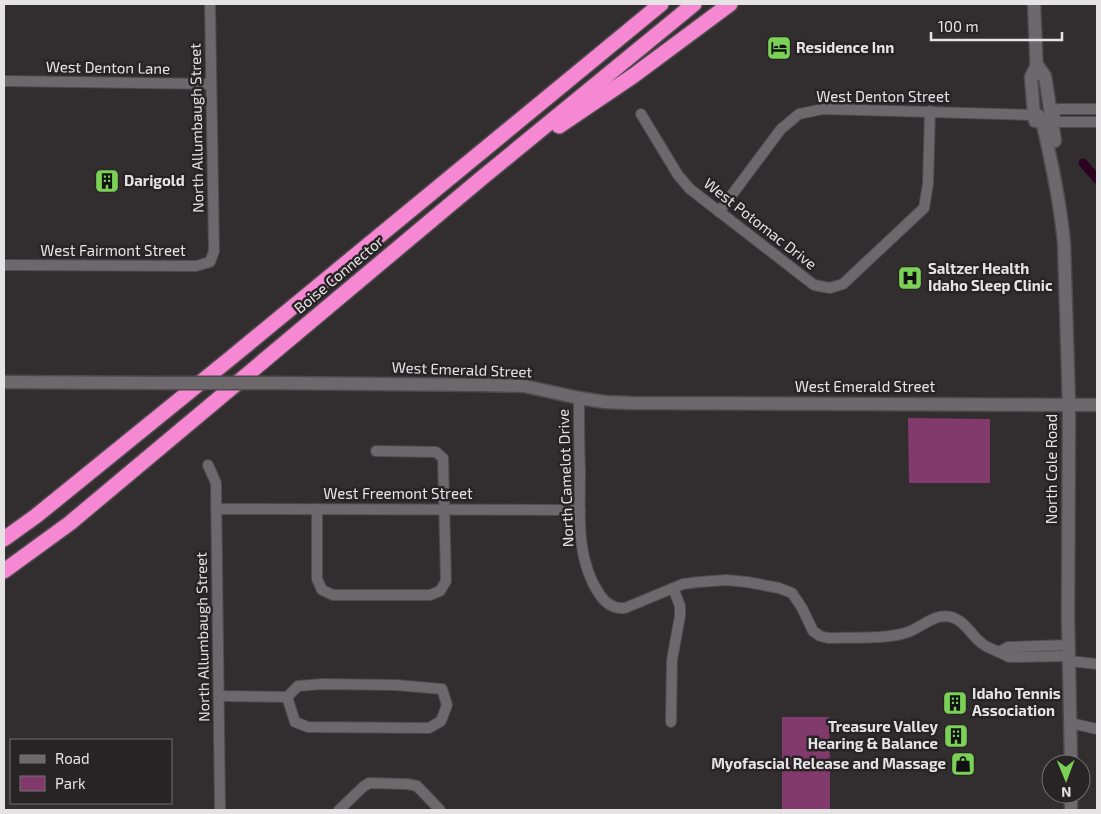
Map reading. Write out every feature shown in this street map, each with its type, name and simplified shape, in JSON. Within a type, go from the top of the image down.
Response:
[{"type":"highway","name":"Boise Connector","points":[[4,539],[36,516],[225,363],[661,4]]},
{"type":"highway","name":"Boise Connector","points":[[4,571],[70,523],[483,177],[694,4]]},
{"type":"highway","points":[[483,177],[633,76],[730,4]]},
{"type":"main road","name":"North Cole Road","points":[[1034,4],[1036,65],[1031,76],[1034,115],[1045,164],[1054,174]]},
{"type":"main road","name":"North Cole Road","points":[[1036,65],[1045,76],[1058,161],[1054,174],[1064,243],[1069,405],[1071,754]]},
{"type":"main road","name":"West Emerald Street","points":[[4,382],[514,386],[605,402],[1097,405]]},
{"type":"street","name":"North Allumbaugh Street","points":[[210,4],[214,251]]},
{"type":"street","name":"West Denton Lane","points":[[4,81],[212,84]]},
{"type":"street","name":"West Denton Street","points":[[719,212],[781,129],[799,114],[824,109],[1034,115]]},
{"type":"street","points":[[1097,109],[1059,109],[1050,115],[1060,122],[1097,122]]},
{"type":"street","name":"West Potomac Drive","points":[[641,114],[678,175],[690,189],[814,285],[830,288],[843,284],[924,208],[928,184],[930,111]]},
{"type":"street","name":"West Fairmont Street","points":[[4,265],[196,266],[210,262],[214,251]]},
{"type":"street","name":"North Camelot Drive","points":[[579,398],[580,510],[583,549],[584,558],[595,588],[604,601],[613,607],[619,608],[625,608],[673,588]]},
{"type":"street","points":[[317,509],[317,579],[322,590],[333,595],[430,594],[440,590],[446,581],[443,458],[436,452],[376,450]]},
{"type":"street","name":"North Allumbaugh Street","points":[[208,466],[216,483],[220,810]]},
{"type":"street","name":"West Freemont Street","points":[[216,509],[580,510]]},
{"type":"street","points":[[671,722],[672,660],[680,616],[680,606],[673,588],[683,584],[726,580],[779,588],[792,594],[802,608],[813,632],[828,638],[885,637],[902,634],[938,617],[947,616],[955,618],[966,625],[979,641],[989,648],[1009,657],[1069,654],[1097,664]]},
{"type":"street","points":[[219,696],[287,698],[298,686],[323,684],[396,685],[442,689],[447,705],[441,721],[429,728],[308,727],[295,722],[287,698]]},
{"type":"street","points":[[1070,723],[1097,729]]},
{"type":"street","points":[[339,810],[363,787],[370,784],[407,784],[416,786],[440,810]]},
{"type":"green space","points":[[908,418],[990,419],[990,483],[909,483]]},
{"type":"green space","points":[[782,717],[829,717],[830,765],[782,765]]},
{"type":"green space","points":[[782,769],[830,769],[830,810],[782,810]]},
{"type":"waterway","points":[[1083,163],[1097,179]]},
{"type":"place","name":"Residence Inn","points":[[779,48]]},
{"type":"place","name":"Darigold","points":[[107,181]]},
{"type":"place","name":"Saltzer Health Idaho Sleep Clinic","points":[[910,278]]},
{"type":"place","name":"Idaho Tennis Association","points":[[955,703]]},
{"type":"place","name":"Treasure Valley Hearing & Balance","points":[[956,736]]},
{"type":"place","name":"Myofascial Release and Massage","points":[[963,764]]}]
